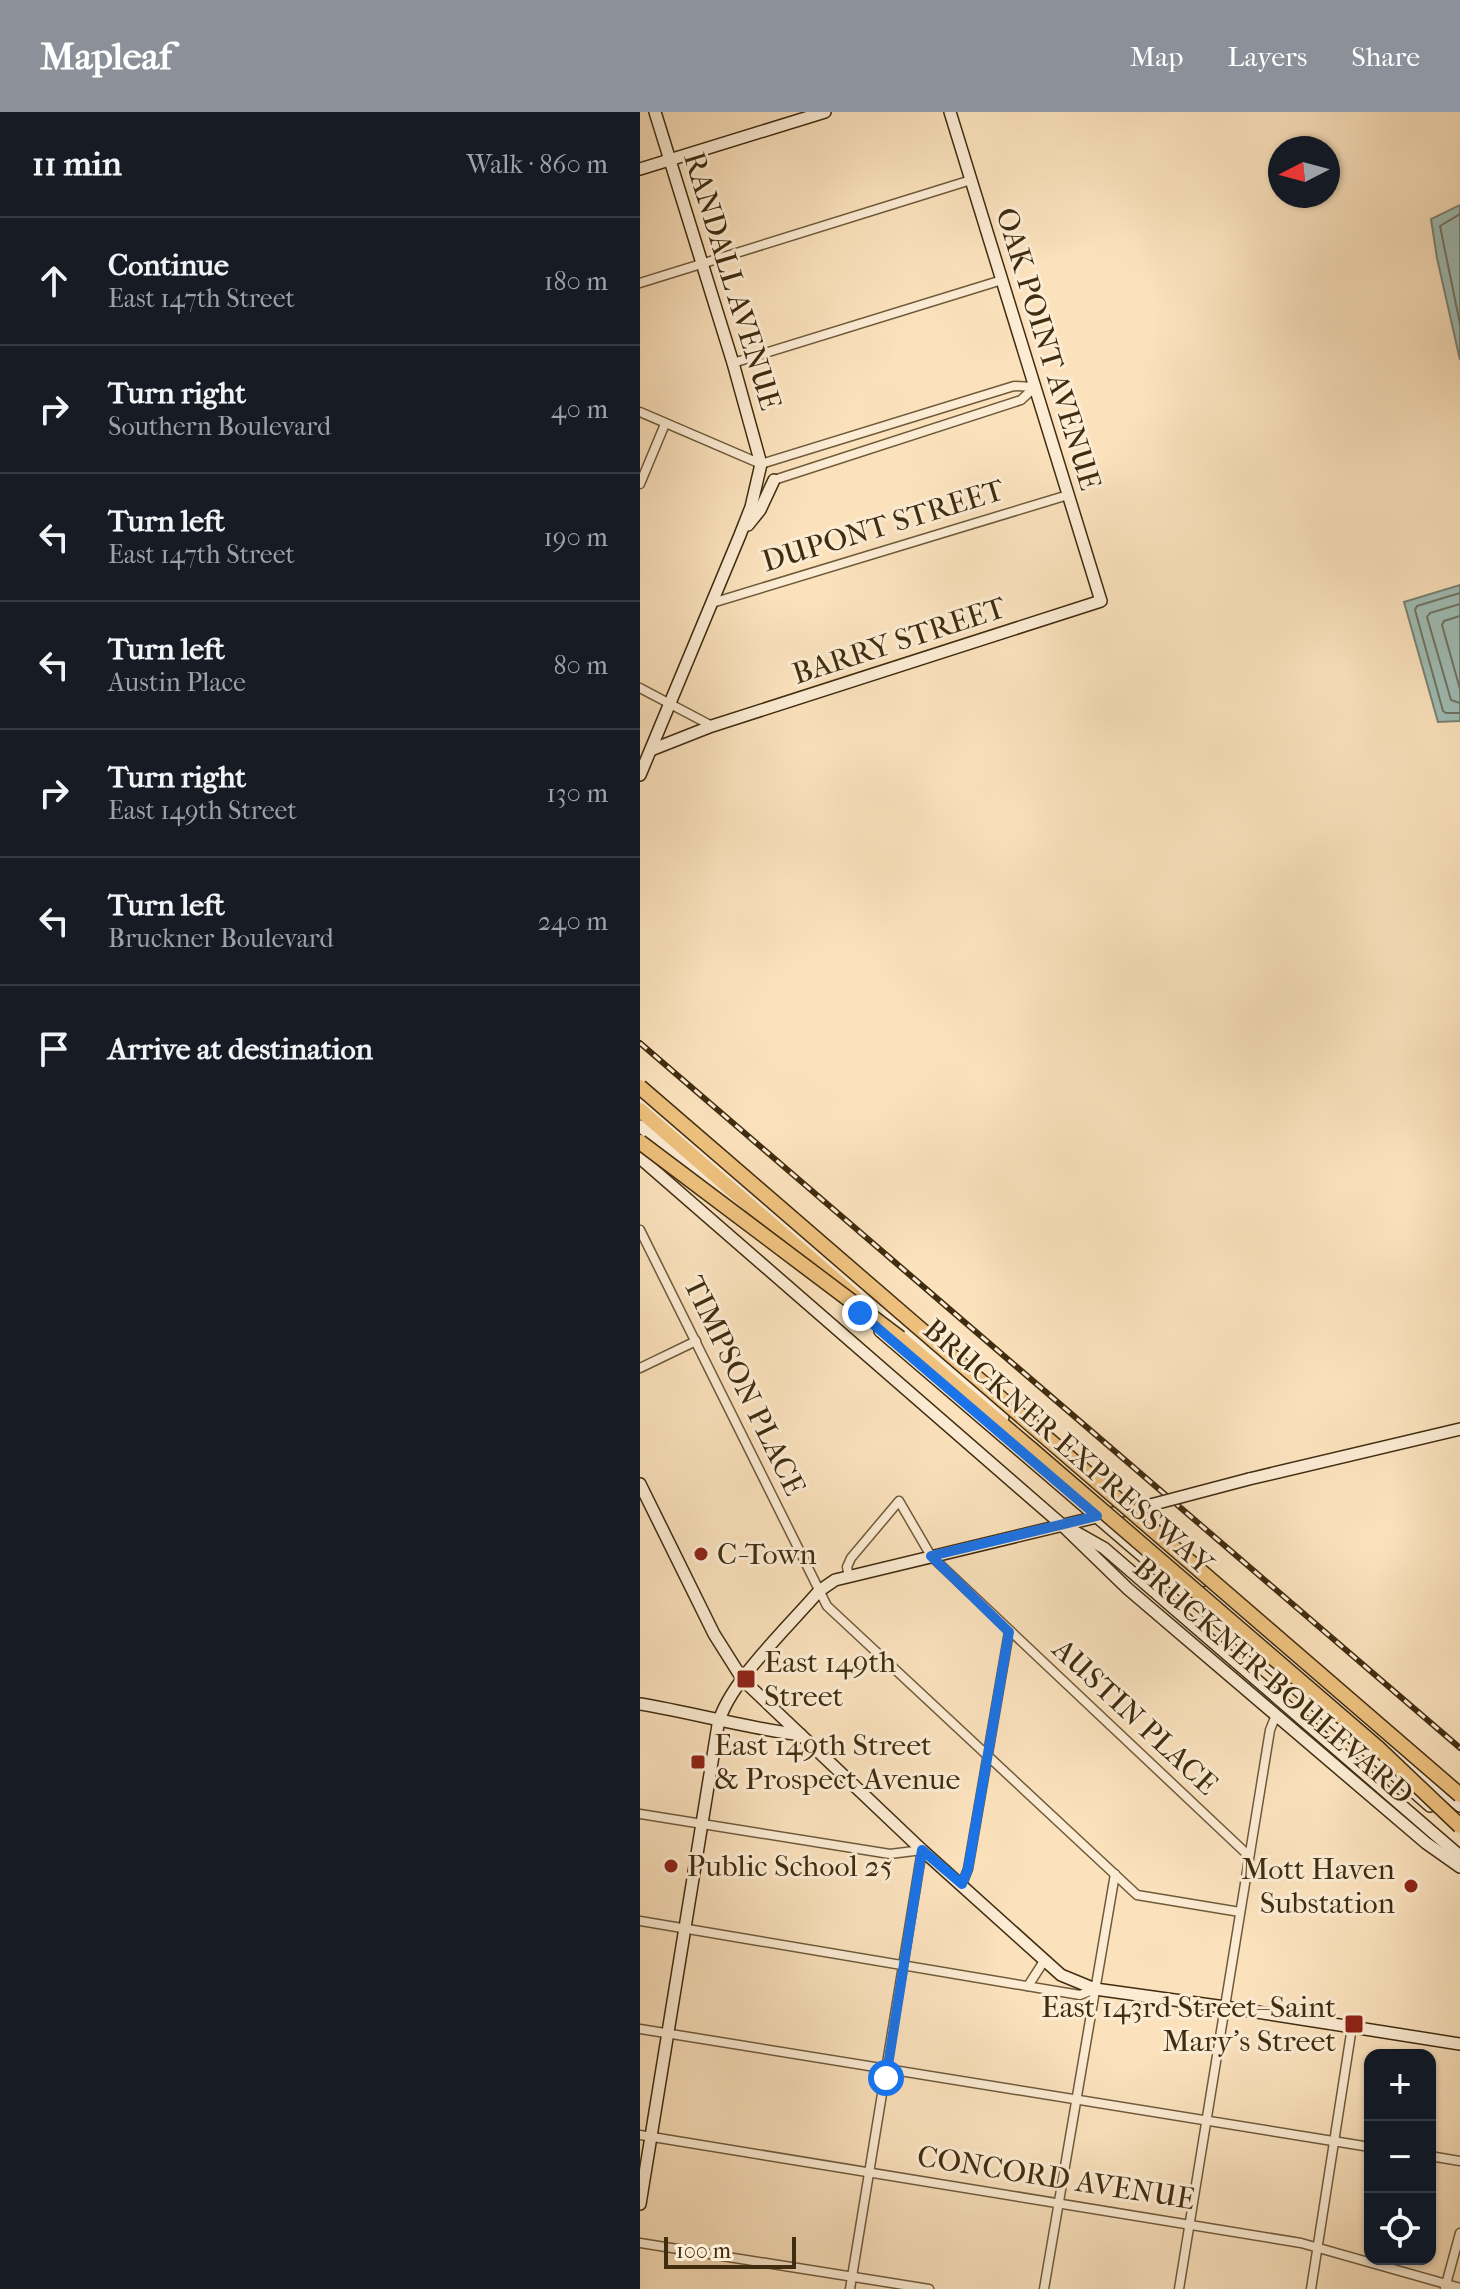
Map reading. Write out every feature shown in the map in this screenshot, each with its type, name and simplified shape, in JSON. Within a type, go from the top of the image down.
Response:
[{"type":"highway","name":"BRUCKNER EXPRESSWAY","points":[[640,1087],[1460,1795]]},
{"type":"highway","name":"BRUCKNER EXPRESSWAY","points":[[640,1110],[900,1338],[1378,1748],[1460,1826]]},
{"type":"highway","points":[[640,1142],[900,1338]]},
{"type":"main road","name":"RANDALL AVENUE","points":[[655,112],[761,464]]},
{"type":"main road","points":[[640,169],[825,112]]},
{"type":"main road","name":"OAK POINT AVENUE","points":[[950,112],[1101,601]]},
{"type":"main road","points":[[640,775],[751,507],[761,464]]},
{"type":"main road","points":[[740,535],[760,510],[774,480]]},
{"type":"main road","name":"BARRY STREET","points":[[651,750],[712,726],[1101,601]]},
{"type":"main road","name":"BRUCKNER BOULEVARD","points":[[640,1100],[782,1220],[1114,1512],[1460,1806]]},
{"type":"main road","name":"BRUCKNER BOULEVARD","points":[[640,1126],[1097,1516],[1460,1833]]},
{"type":"main road","name":"BRUCKNER BOULEVARD","points":[[640,1158],[1061,1524],[1128,1589],[1426,1843],[1460,1867]]},
{"type":"main road","points":[[640,2204],[645,2136],[669,2033],[719,1719],[743,1680],[819,1591],[828,1584],[849,1577],[931,1556],[1460,1429]]},
{"type":"main road","points":[[640,1484],[714,1634],[743,1680],[922,1850],[1061,1975],[1095,1989],[1460,2044]]},
{"type":"main road","name":"BRUCKNER BOULEVARD","points":[[1061,1524],[1104,1548],[1460,1856]]},
{"type":"main road","points":[[1336,1701],[1373,1756]]},
{"type":"main road","points":[[640,1704],[719,1719],[735,1725],[801,1735]]},
{"type":"street","points":[[640,283],[971,180]]},
{"type":"street","points":[[733,363],[1002,280]]},
{"type":"street","points":[[640,412],[761,464],[1014,386],[1035,387]]},
{"type":"street","points":[[774,480],[1021,400],[1035,387]]},
{"type":"street","points":[[640,484],[665,424]]},
{"type":"street","name":"DUPONT STREET","points":[[712,603],[1068,495]]},
{"type":"street","points":[[640,688],[712,726]]},
{"type":"street","name":"TIMPSON PLACE","points":[[640,1230],[827,1606],[1137,1895],[1240,1912]]},
{"type":"street","points":[[640,1368],[696,1341]]},
{"type":"street","name":"AUSTIN PLACE","points":[[849,1577],[847,1567],[851,1558],[899,1501],[931,1556],[1249,1856]]},
{"type":"street","points":[[962,1884],[968,1869],[1009,1632]]},
{"type":"street","points":[[1179,2289],[1270,1730],[1276,1715]]},
{"type":"street","points":[[640,1814],[890,1854],[922,1850],[850,2289]]},
{"type":"street","points":[[1044,2289],[1115,1874]]},
{"type":"street","points":[[640,1921],[1080,1995],[1095,1989]]},
{"type":"street","points":[[1028,1986],[1044,1961]]},
{"type":"street","points":[[1311,2289],[1352,2027]]},
{"type":"street","points":[[640,2029],[1364,2146]]},
{"type":"street","name":"CONCORD AVENUE","points":[[645,2136],[1189,2224],[1318,2248],[1460,2288]]},
{"type":"street","points":[[1436,2157],[1460,2161]]},
{"type":"street","points":[[1446,2286],[1460,2233]]},
{"type":"street","points":[[640,2243],[929,2289]]},
{"type":"water","points":[[1460,205],[1460,360],[1431,219]]},
{"type":"water","points":[[1460,585],[1460,721],[1438,722],[1404,602]]},
{"type":"railway","points":[[640,1043],[1460,1748]]},
{"type":"place","name":"C-Town","points":[[701,1554]]},
{"type":"place","name":"East 149th Street","points":[[746,1679]]},
{"type":"place","name":"East 149th Street & Prospect Avenue","points":[[698,1762]]},
{"type":"place","name":"Public School 25","points":[[671,1866]]},
{"type":"place","name":"Mott Haven Substation","points":[[1411,1886]]},
{"type":"place","name":"East 143rd Street–Saint Mary’s Street","points":[[1354,2024]]},
{"type":"route","points":[[860,1313],[1097,1516],[931,1556],[1009,1632],[968,1869],[962,1884],[922,1850],[886,2078]]}]
